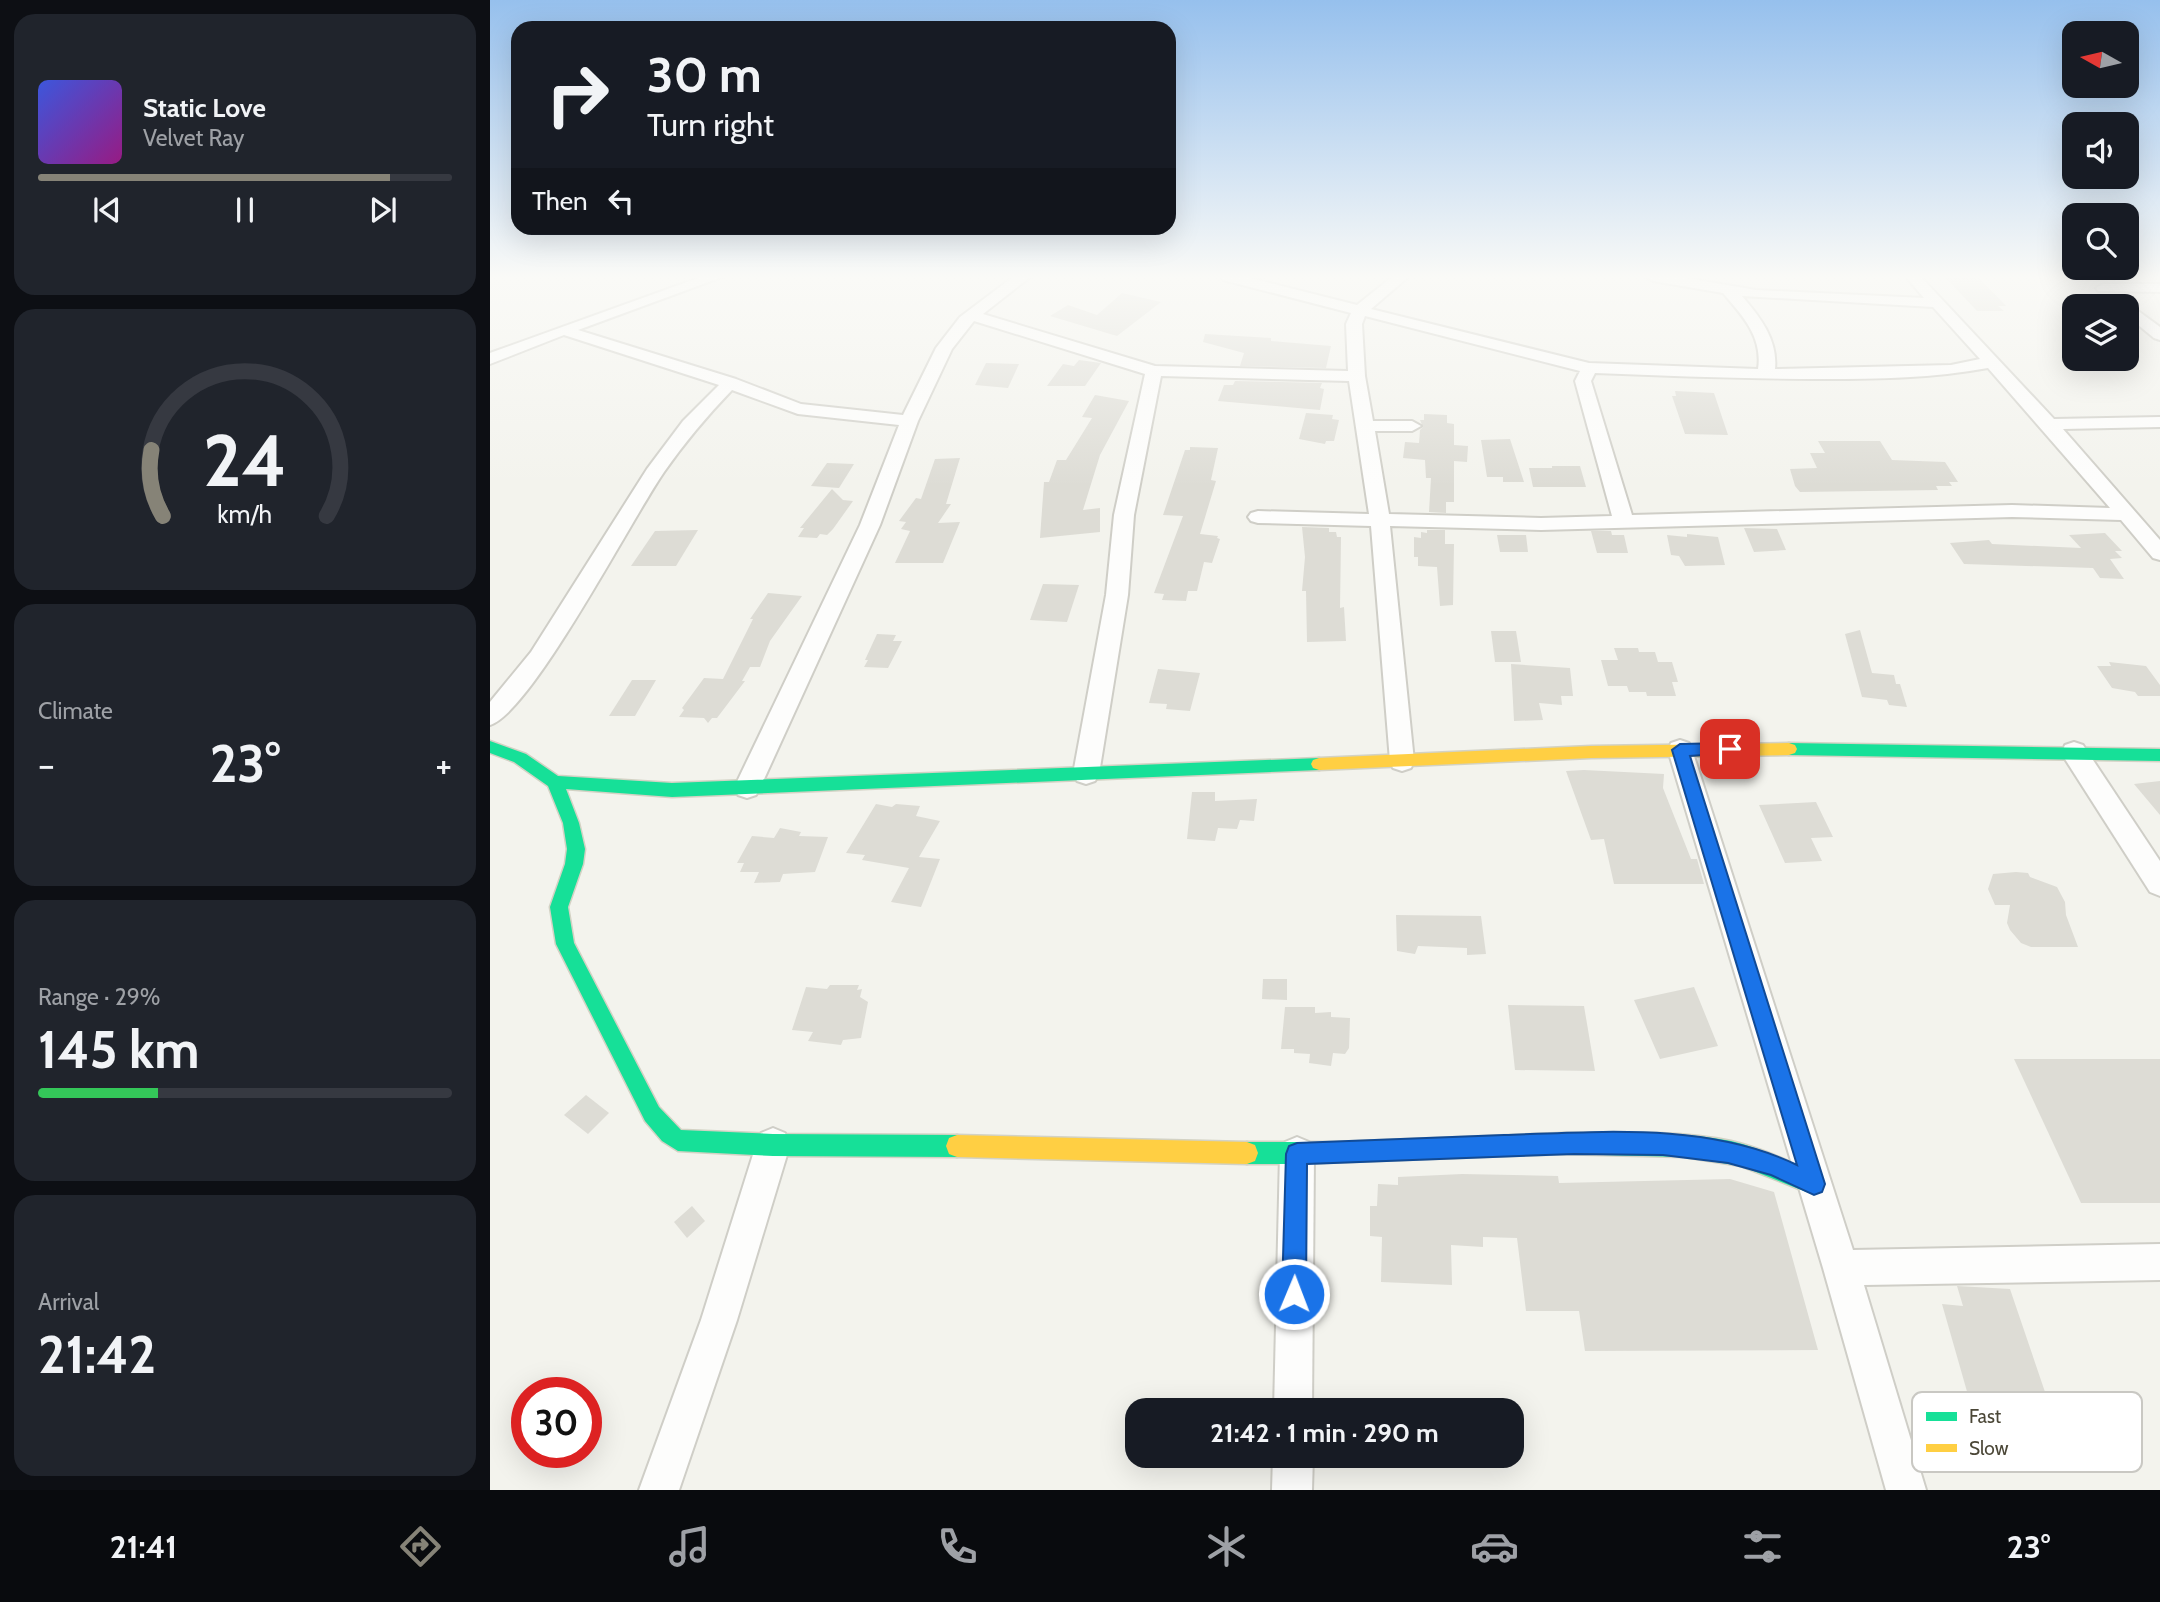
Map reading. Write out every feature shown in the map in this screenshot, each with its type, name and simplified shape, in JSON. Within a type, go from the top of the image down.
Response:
[{"type":"street","points":[[490,359],[521,347]]},
{"type":"street","points":[[615,347],[730,383],[798,409],[909,421]]},
{"type":"street","points":[[747,788],[870,525],[909,421],[945,347]]},
{"type":"street","points":[[1074,347],[1154,371],[1357,376]]},
{"type":"street","points":[[1355,347],[1357,376],[1380,521],[1402,761]]},
{"type":"street","points":[[1502,347],[1589,368],[1766,374],[1907,372],[1993,362]]},
{"type":"street","points":[[1766,374],[1767,347]]},
{"type":"street","points":[[1978,347],[2160,552]]},
{"type":"street","points":[[1589,368],[1583,381],[1624,523]]},
{"type":"street","points":[[1086,774],[1117,595],[1124,515],[1154,371]]},
{"type":"street","points":[[490,716],[509,698],[538,658],[661,463],[689,425],[730,383]]},
{"type":"street","points":[[2049,424],[2160,422]]},
{"type":"street","points":[[1365,426],[1412,426]]},
{"type":"street","points":[[1258,517],[1624,523],[1948,513],[2125,514]]},
{"type":"street","points":[[490,747],[520,758],[555,782],[641,789],[747,788],[1522,754],[1680,750],[1780,748],[2160,755]]},
{"type":"street","points":[[1680,750],[1841,1268],[1906,1490]]},
{"type":"street","points":[[2074,752],[2160,884]]},
{"type":"street","points":[[555,782],[573,830],[576,848],[559,906],[559,922],[565,944],[652,1114],[669,1134],[685,1142],[1001,1146],[1297,1154],[1574,1143],[1663,1145],[1728,1152],[1774,1165],[1814,1184]]},
{"type":"street","points":[[659,1490],[719,1320],[773,1145]]},
{"type":"street","points":[[1293,1398],[1297,1154]]},
{"type":"street","points":[[1841,1268],[2160,1262]]},
{"type":"street","points":[[1292,1490],[1293,1468]]},
{"type":"building","points":[[1220,347],[1331,347],[1326,368],[1240,366],[1244,353]]},
{"type":"building","points":[[1079,360],[1101,363],[1085,386],[1047,386],[1063,364],[1074,366]]},
{"type":"building","points":[[986,363],[1019,364],[1008,388],[975,385]]},
{"type":"building","points":[[1235,381],[1322,383],[1320,388],[1324,389],[1320,410],[1218,401],[1224,385],[1233,385]]},
{"type":"building","points":[[1675,391],[1714,393],[1728,435],[1685,434],[1672,396],[1676,396]]},
{"type":"building","points":[[1095,395],[1129,401],[1100,455],[1083,510],[1100,508],[1100,532],[1040,538],[1044,482],[1049,482],[1057,460],[1066,460],[1092,418],[1082,417]]},
{"type":"building","points":[[1306,413],[1333,415],[1332,419],[1339,420],[1334,441],[1326,441],[1325,444],[1299,439]]},
{"type":"building","points":[[1424,414],[1447,415],[1447,423],[1454,424],[1454,445],[1468,446],[1467,462],[1454,461],[1454,502],[1446,502],[1446,513],[1429,512],[1431,478],[1426,478],[1425,460],[1403,458],[1405,442],[1419,443],[1420,430],[1423,427],[1420,420],[1424,420]]},
{"type":"building","points":[[1510,439],[1524,482],[1503,482],[1503,477],[1487,477],[1481,440]]},
{"type":"building","points":[[1818,441],[1880,441],[1892,460],[1945,462],[1958,482],[1949,482],[1952,486],[1936,486],[1938,490],[1800,492],[1795,486],[1790,469],[1817,468],[1810,453],[1825,453]]},
{"type":"building","points":[[1190,447],[1218,448],[1211,480],[1216,481],[1200,534],[1218,536],[1220,539],[1212,563],[1204,562],[1197,591],[1188,591],[1186,601],[1162,600],[1164,594],[1154,593],[1183,516],[1163,515],[1185,450],[1190,450]]},
{"type":"building","points":[[960,458],[946,504],[951,504],[938,523],[960,522],[943,563],[895,563],[910,531],[901,529],[906,522],[899,521],[916,498],[921,499],[935,459]]},
{"type":"building","points":[[827,463],[854,464],[839,488],[811,486]]},
{"type":"building","points":[[1580,466],[1586,487],[1533,487],[1529,468]]},
{"type":"building","points":[[832,489],[843,500],[853,501],[827,535],[820,534],[817,538],[798,537],[804,528],[800,528]]},
{"type":"building","points":[[1302,527],[1329,528],[1329,532],[1336,532],[1337,537],[1341,537],[1340,608],[1344,607],[1346,641],[1307,642],[1306,591],[1302,591],[1305,557]]},
{"type":"building","points":[[1744,528],[1777,529],[1786,550],[1754,552]]},
{"type":"building","points":[[698,530],[676,566],[631,566],[655,531]]},
{"type":"building","points":[[1427,530],[1445,530],[1445,544],[1454,544],[1453,605],[1440,606],[1437,567],[1418,566],[1418,557],[1414,557],[1414,537],[1421,538],[1421,532],[1427,533]]},
{"type":"building","points":[[1591,531],[1611,531],[1612,535],[1624,535],[1628,553],[1597,553]]},
{"type":"building","points":[[2105,533],[2122,551],[2115,551],[2122,558],[2110,559],[2124,579],[2100,578],[2093,568],[1964,564],[1950,543],[1989,540],[1992,544],[2081,548],[2069,535]]},
{"type":"building","points":[[1687,534],[1718,537],[1725,565],[1685,566],[1679,556],[1671,555],[1667,535],[1687,537]]},
{"type":"building","points":[[1497,535],[1526,535],[1528,552],[1500,552]]},
{"type":"building","points":[[1043,584],[1079,585],[1067,622],[1030,620]]},
{"type":"building","points":[[768,593],[802,596],[770,641],[760,667],[750,667],[742,681],[745,681],[717,718],[712,718],[708,723],[704,718],[679,717],[684,710],[682,708],[704,678],[723,679],[753,619],[750,619]]},
{"type":"building","points":[[1860,630],[1872,673],[1894,675],[1896,684],[1900,684],[1907,707],[1889,705],[1887,700],[1862,697],[1845,634]]},
{"type":"building","points":[[1491,631],[1516,631],[1521,662],[1495,662]]},
{"type":"building","points":[[877,634],[896,635],[893,641],[902,641],[888,668],[864,667]]},
{"type":"building","points":[[1614,648],[1638,648],[1639,652],[1655,652],[1658,662],[1672,662],[1678,682],[1672,682],[1676,696],[1647,696],[1646,692],[1629,692],[1627,686],[1608,686],[1601,660],[1618,660]]},
{"type":"building","points":[[2109,662],[2146,666],[2160,685],[2160,696],[2138,696],[2135,692],[2112,688],[2097,666],[2111,666]]},
{"type":"building","points":[[1511,664],[1570,668],[1573,696],[1561,696],[1562,705],[1539,703],[1543,720],[1514,721]]},
{"type":"building","points":[[1158,669],[1200,673],[1190,711],[1166,709],[1167,704],[1149,703]]},
{"type":"building","points":[[632,680],[656,680],[635,716],[609,716]]},
{"type":"building","points":[[1566,771],[1664,774],[1663,788],[1691,859],[1697,859],[1704,884],[1614,884],[1604,839],[1591,840]]},
{"type":"building","points":[[2160,781],[2160,815],[2134,784]]},
{"type":"building","points":[[1192,792],[1215,792],[1215,801],[1257,799],[1254,821],[1240,820],[1237,829],[1218,828],[1215,841],[1187,839]]},
{"type":"building","points":[[1816,802],[1833,837],[1811,838],[1822,861],[1785,863],[1759,805]]},
{"type":"building","points":[[876,804],[892,807],[896,804],[920,806],[916,816],[940,821],[919,857],[940,859],[921,907],[891,902],[909,868],[862,860],[865,855],[846,853]]},
{"type":"building","points":[[780,828],[801,832],[799,836],[828,837],[815,872],[783,874],[780,882],[754,883],[759,872],[740,872],[744,863],[737,863],[752,836],[774,838]]},
{"type":"building","points":[[2028,873],[2030,877],[2057,887],[2065,902],[2066,915],[2078,947],[2031,947],[2021,943],[2010,930],[2007,923],[2010,905],[1995,905],[1988,889],[1993,874]]},
{"type":"building","points":[[1396,915],[1481,916],[1486,954],[1467,955],[1467,948],[1418,946],[1415,954],[1397,951]]},
{"type":"building","points":[[1263,979],[1287,979],[1287,1000],[1262,999]]},
{"type":"building","points":[[830,985],[859,985],[857,990],[862,989],[860,997],[868,1002],[861,1038],[843,1040],[841,1045],[808,1041],[813,1032],[792,1030],[806,987],[827,989]]},
{"type":"building","points":[[1694,987],[1718,1046],[1660,1059],[1634,1000]]},
{"type":"building","points":[[1508,1005],[1584,1006],[1595,1071],[1515,1070]]},
{"type":"building","points":[[1285,1007],[1315,1007],[1315,1013],[1331,1012],[1331,1017],[1350,1018],[1349,1048],[1345,1054],[1333,1053],[1331,1066],[1309,1063],[1310,1054],[1294,1053],[1294,1049],[1281,1049]]},
{"type":"building","points":[[2014,1059],[2160,1059],[2160,1203],[2081,1203]]},
{"type":"building","points":[[586,1095],[609,1113],[588,1134],[564,1115]]},
{"type":"building","points":[[1462,1174],[1558,1176],[1559,1183],[1730,1179],[1774,1192],[1818,1350],[1585,1351],[1579,1311],[1526,1311],[1517,1238],[1483,1237],[1483,1247],[1451,1245],[1452,1285],[1381,1282],[1382,1237],[1370,1236],[1370,1206],[1377,1206],[1378,1184],[1398,1185],[1398,1177]]},
{"type":"building","points":[[692,1206],[705,1221],[687,1238],[674,1222]]},
{"type":"building","points":[[1957,1286],[2010,1289],[2045,1392],[1967,1392],[1942,1304],[1963,1306]]},
{"type":"traffic: fast","points":[[490,747],[520,758],[555,782],[672,790],[1319,764]]},
{"type":"traffic: fast","points":[[1789,749],[2160,755]]},
{"type":"traffic: fast","points":[[555,782],[571,823],[576,849],[574,864],[559,907],[565,944],[652,1114],[669,1134],[678,1140],[773,1145],[957,1146]]},
{"type":"traffic: fast","points":[[1247,1153],[1563,1144],[1669,1145],[1730,1152],[1773,1166],[1814,1184]]},
{"type":"traffic: slow","points":[[1319,764],[1591,752],[1789,749]]},
{"type":"traffic: slow","points":[[957,1146],[1247,1153]]},
{"type":"route","points":[[1294,1294],[1297,1154],[1574,1143],[1663,1145],[1728,1152],[1774,1165],[1814,1184],[1680,750],[1730,749]]}]
